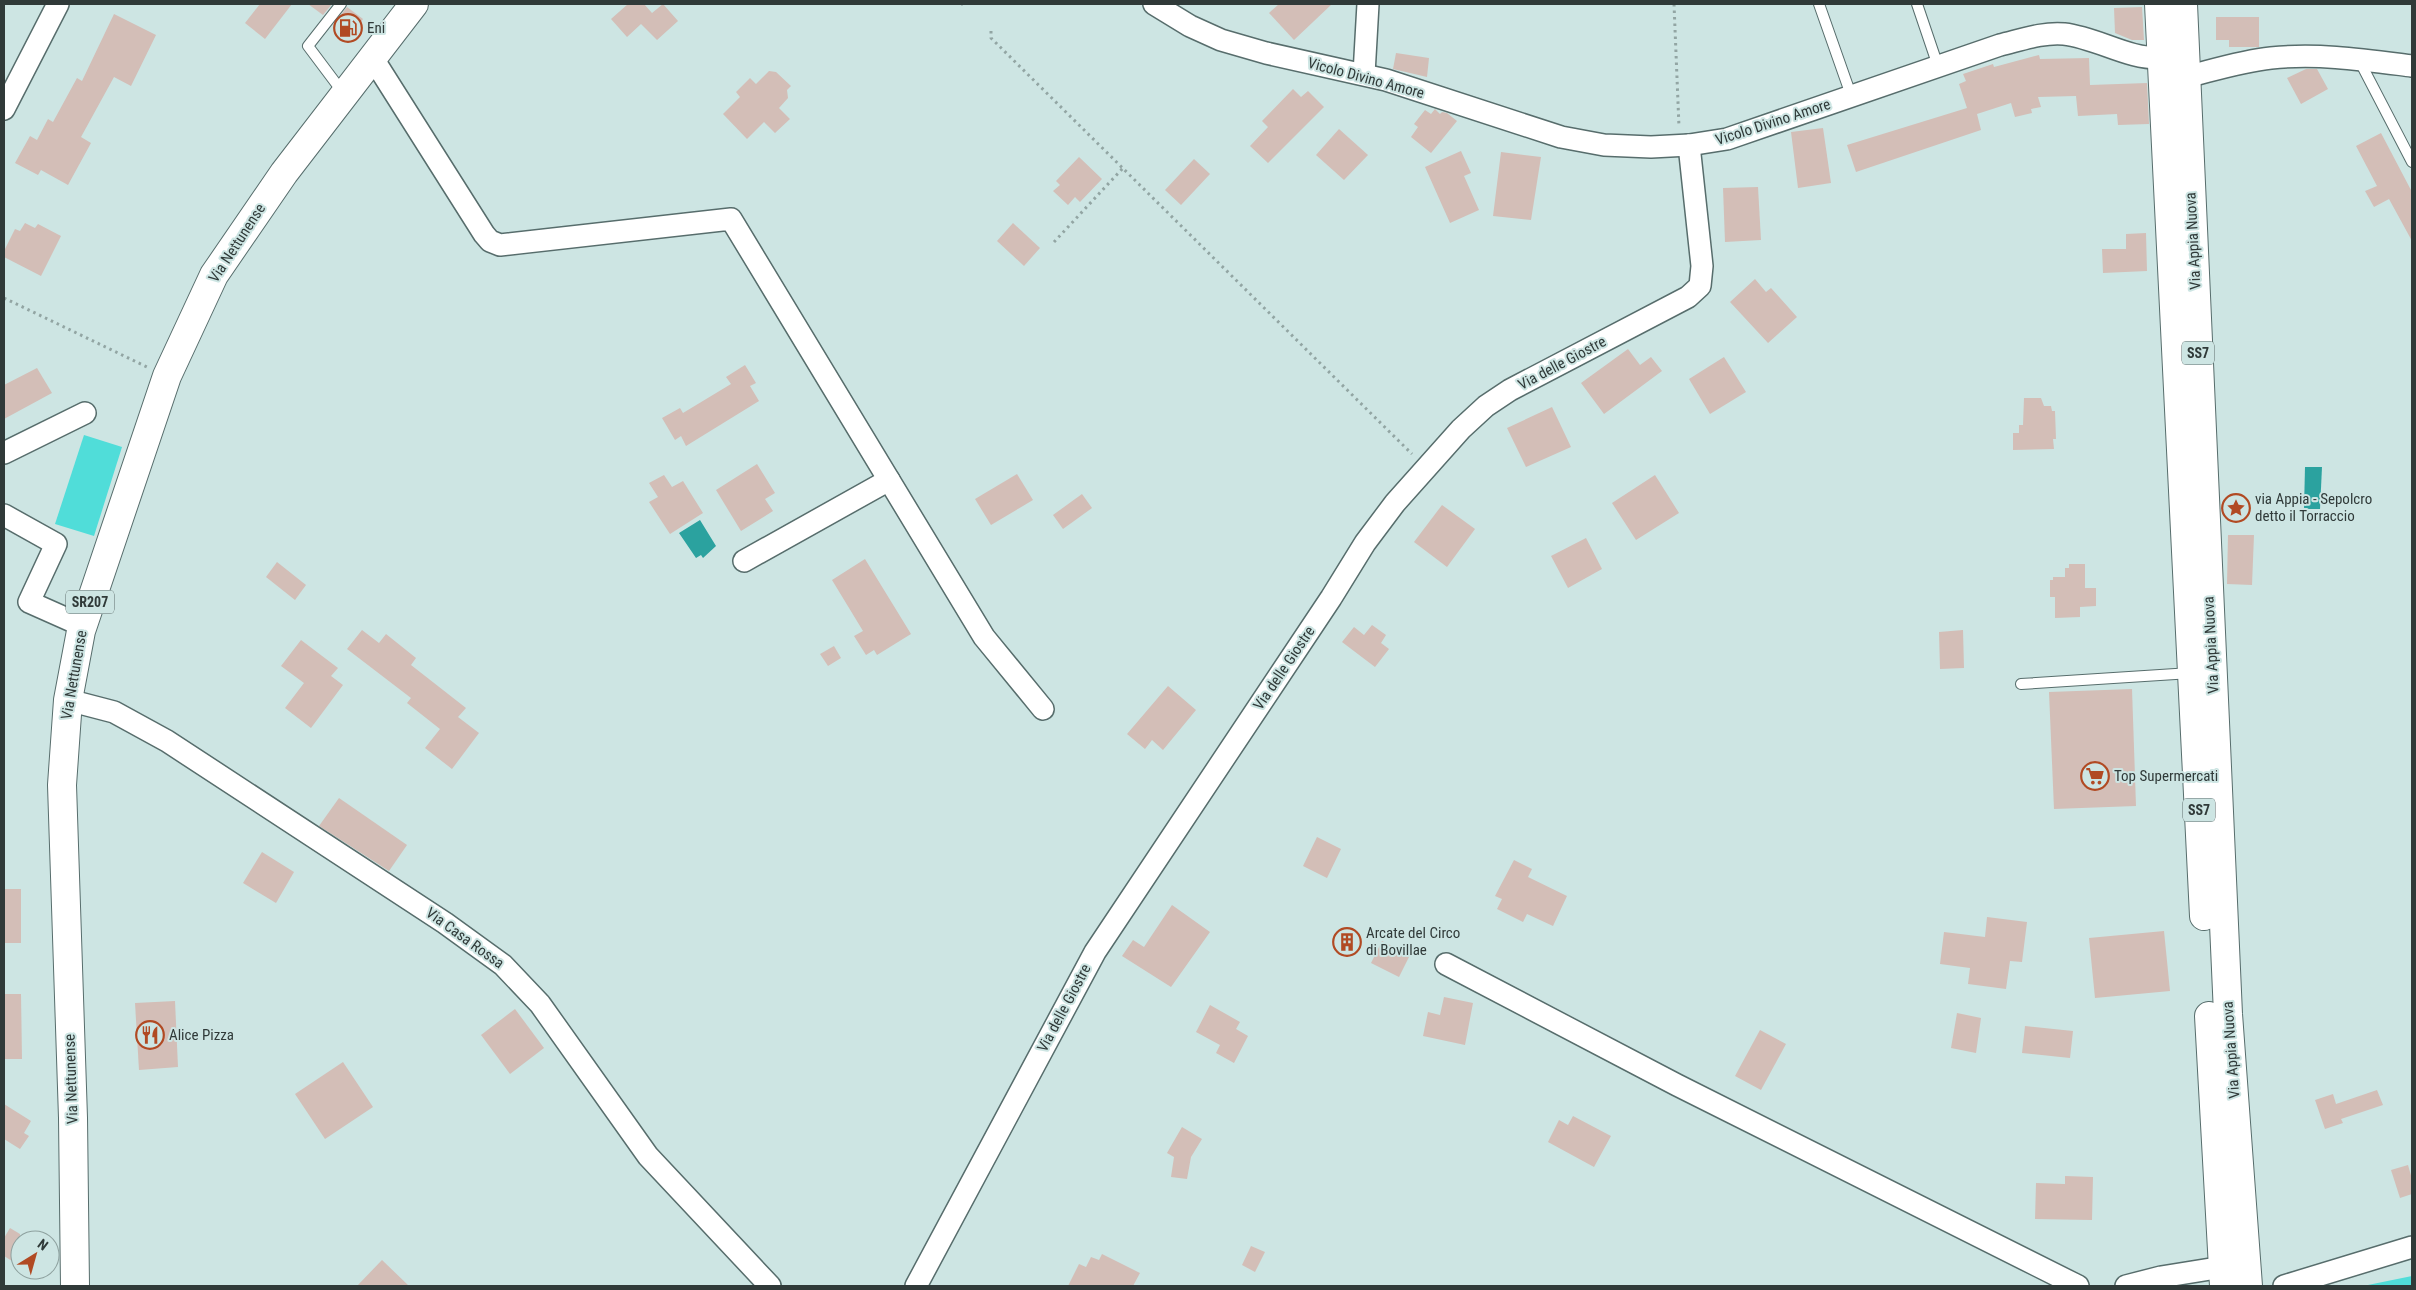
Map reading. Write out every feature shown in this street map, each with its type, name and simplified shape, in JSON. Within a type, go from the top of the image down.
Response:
[{"type":"main road","name":"Via Nettunense","points":[[75,1286],[73,1118],[62,785],[68,700],[83,626],[167,376],[214,275],[284,173],[414,4]]},
{"type":"main road","name":"Via Appia Nuova","points":[[2159,4],[2223,1277]]},
{"type":"main road","name":"Via Appia Nuova","points":[[2183,4],[2228,1014],[2248,1286]]},
{"type":"street","points":[[4,109],[58,4]]},
{"type":"street","name":"Vicolo Divino Amore","points":[[1154,4],[1190,26],[1221,40],[1266,53],[1364,74],[1561,137],[1604,145],[1651,147],[1684,145],[1740,136],[2000,45],[2058,34],[2084,39],[2135,56],[2161,58]]},
{"type":"street","points":[[1364,74],[1368,4]]},
{"type":"street","points":[[2186,77],[2271,58],[2300,56],[2358,59],[2412,66]]},
{"type":"street","points":[[372,57],[484,234],[490,241],[500,246],[731,219],[984,638],[1043,708]]},
{"type":"street","name":"Via delle Giostre","points":[[918,1286],[1080,977],[1113,922],[1331,598],[1365,543],[1394,503],[1467,423],[1495,399],[1697,290],[1701,281],[1702,266],[1684,145]]},
{"type":"street","points":[[4,453],[85,413]]},
{"type":"street","points":[[744,561],[889,480]]},
{"type":"street","points":[[4,515],[56,544],[29,602],[83,626]]},
{"type":"street","name":"Via Casa Rossa","points":[[68,700],[114,712],[167,740],[445,922],[503,965],[540,1004],[648,1156],[770,1286]]},
{"type":"street","points":[[1446,964],[1677,1085],[2078,1286]]},
{"type":"street","points":[[2284,1286],[2412,1247]]},
{"type":"street","points":[[2126,1286],[2161,1277],[2223,1277]]},
{"type":"lane","points":[[341,4],[308,46],[344,94]]},
{"type":"lane","points":[[1819,4],[1851,96]]},
{"type":"lane","points":[[1917,4],[1938,66]]},
{"type":"lane","points":[[2358,59],[2412,162]]},
{"type":"lane","points":[[2021,684],[2192,673]]},
{"type":"path","points":[[1674,4],[1684,145]]},
{"type":"path","points":[[991,31],[991,38],[1425,467]]},
{"type":"path","points":[[1054,242],[1123,168]]},
{"type":"path","points":[[4,298],[167,376]]},
{"type":"shaded area","points":[[84,435],[122,447],[94,536],[55,524]]},
{"type":"shaded area","points":[[2305,467],[2322,467],[2320,509],[2304,509]]},
{"type":"shaded area","points":[[700,520],[716,546],[703,558],[701,555],[696,558],[679,533]]},
{"type":"shaded area","points":[[2412,1276],[2412,1286],[2363,1286]]},
{"type":"building","points":[[260,4],[292,4],[265,39],[245,23]]},
{"type":"building","points":[[308,4],[332,4],[323,15]]},
{"type":"building","points":[[628,4],[644,4],[652,13],[663,4],[678,21],[657,40],[641,24],[627,37],[611,19]]},
{"type":"building","points":[[1279,4],[1332,4],[1294,40],[1269,13]]},
{"type":"building","points":[[347,7],[363,19],[351,36],[334,24]]},
{"type":"building","points":[[2142,7],[2144,40],[2132,40],[2115,33],[2114,8]]},
{"type":"building","points":[[114,14],[156,35],[131,86],[114,77],[81,137],[91,143],[68,185],[41,170],[38,175],[15,163],[30,136],[37,140],[48,119],[53,122],[77,78],[82,81]]},
{"type":"building","points":[[2216,17],[2259,17],[2259,47],[2229,47],[2229,40],[2216,40]]},
{"type":"building","points":[[1396,53],[1429,58],[1427,77],[1393,69]]},
{"type":"building","points":[[2039,55],[2040,59],[2089,58],[2090,85],[2147,83],[2149,124],[2118,125],[2117,114],[2078,116],[2076,96],[2038,97],[2041,107],[2031,109],[2032,113],[2015,117],[2011,103],[1977,114],[1981,130],[1856,172],[1847,145],[1967,108],[1959,84],[1966,81],[1963,74],[1993,64],[1994,67]]},
{"type":"building","points":[[2306,69],[2317,69],[2328,89],[2301,104],[2287,78]]},
{"type":"building","points":[[769,71],[776,72],[791,86],[787,90],[788,98],[779,108],[790,119],[775,133],[764,122],[747,139],[723,114],[740,97],[736,92],[750,78],[756,84]]},
{"type":"building","points":[[1293,89],[1301,97],[1308,91],[1324,107],[1268,163],[1250,146],[1268,127],[1262,121]]},
{"type":"building","points":[[1435,109],[1440,114],[1442,112],[1447,113],[1457,121],[1431,153],[1411,137],[1418,127],[1414,124],[1425,110],[1431,114]]},
{"type":"building","points":[[1823,128],[1831,183],[1798,188],[1791,132]]},
{"type":"building","points":[[1339,129],[1368,155],[1344,180],[1316,155]]},
{"type":"building","points":[[2381,133],[2412,192],[2412,241],[2389,199],[2374,207],[2365,191],[2377,186],[2356,146]]},
{"type":"building","points":[[1461,151],[1471,173],[1464,176],[1479,210],[1450,223],[1425,167]]},
{"type":"building","points":[[1501,152],[1541,157],[1531,220],[1493,216]]},
{"type":"building","points":[[1079,157],[1102,179],[1080,202],[1075,197],[1068,205],[1053,191],[1060,185],[1056,181]]},
{"type":"building","points":[[1194,159],[1210,174],[1181,205],[1165,190]]},
{"type":"building","points":[[1758,187],[1761,240],[1725,242],[1723,188]]},
{"type":"building","points":[[25,223],[35,228],[38,224],[61,236],[41,276],[4,257],[4,251],[15,229],[20,231]]},
{"type":"building","points":[[1013,223],[1040,248],[1024,266],[997,241]]},
{"type":"building","points":[[2146,233],[2147,271],[2103,273],[2102,249],[2126,249],[2126,234]]},
{"type":"building","points":[[1755,279],[1766,292],[1771,288],[1797,317],[1768,343],[1730,302]]},
{"type":"building","points":[[1628,349],[1640,365],[1651,357],[1662,371],[1604,414],[1581,383]]},
{"type":"building","points":[[1724,357],[1746,392],[1710,414],[1689,379]]},
{"type":"building","points":[[745,365],[756,383],[750,386],[759,401],[686,446],[681,436],[675,440],[662,418],[680,408],[683,413],[731,384],[726,377]]},
{"type":"building","points":[[37,368],[52,393],[4,419],[4,385]]},
{"type":"building","points":[[2024,398],[2041,398],[2044,406],[2051,406],[2052,411],[2055,411],[2056,439],[2053,439],[2054,449],[2013,450],[2013,433],[2019,433],[2019,425],[2023,425]]},
{"type":"building","points":[[1552,407],[1571,447],[1526,467],[1507,428]]},
{"type":"building","points":[[757,464],[775,493],[765,499],[773,511],[741,531],[716,490]]},
{"type":"building","points":[[1017,474],[1033,500],[991,525],[975,499]]},
{"type":"building","points":[[664,475],[672,487],[683,481],[703,513],[670,534],[649,502],[658,497],[649,483]]},
{"type":"building","points":[[1655,475],[1679,513],[1636,540],[1612,503]]},
{"type":"building","points":[[1082,494],[1092,508],[1063,529],[1053,515]]},
{"type":"building","points":[[1442,505],[1475,529],[1447,567],[1414,542]]},
{"type":"building","points":[[2228,535],[2254,535],[2252,585],[2227,584]]},
{"type":"building","points":[[1586,538],[1602,569],[1568,588],[1551,556]]},
{"type":"building","points":[[865,559],[911,634],[877,655],[874,650],[866,655],[854,636],[863,631],[832,580]]},
{"type":"building","points":[[277,562],[306,585],[295,600],[266,577]]},
{"type":"building","points":[[2069,564],[2085,564],[2085,588],[2096,588],[2096,606],[2080,607],[2080,617],[2055,618],[2055,597],[2050,597],[2050,580],[2053,580],[2053,577],[2065,577],[2065,568],[2069,568]]},
{"type":"building","points":[[1372,625],[1386,635],[1381,643],[1389,649],[1375,667],[1342,642],[1354,627],[1364,635]]},
{"type":"building","points":[[362,630],[379,643],[386,634],[416,658],[411,665],[466,708],[458,717],[479,733],[452,769],[425,748],[440,729],[407,703],[411,698],[347,649]]},
{"type":"building","points":[[1963,630],[1964,668],[1940,669],[1939,632]]},
{"type":"building","points":[[301,640],[338,668],[331,676],[343,685],[311,728],[285,708],[304,683],[281,666]]},
{"type":"building","points":[[834,646],[841,658],[828,666],[820,654]]},
{"type":"building","points":[[1168,686],[1196,710],[1163,750],[1152,740],[1145,749],[1127,734]]},
{"type":"building","points":[[2132,689],[2136,806],[2054,809],[2049,692]]},
{"type":"building","points":[[339,798],[407,845],[389,871],[319,826]]},
{"type":"building","points":[[1317,837],[1341,849],[1327,878],[1303,866]]},
{"type":"building","points":[[262,852],[294,872],[276,903],[243,883]]},
{"type":"building","points":[[1514,860],[1532,869],[1528,877],[1567,896],[1553,926],[1527,914],[1523,922],[1497,909],[1502,899],[1495,896]]},
{"type":"building","points":[[4,889],[21,889],[21,943],[4,943]]},
{"type":"building","points":[[1172,905],[1210,932],[1171,987],[1122,956],[1133,940],[1144,947]]},
{"type":"building","points":[[1987,917],[2027,922],[2022,962],[2010,961],[2006,989],[1968,984],[1970,968],[1940,964],[1944,932],[1985,937]]},
{"type":"building","points":[[2164,931],[2170,991],[2095,998],[2089,938]]},
{"type":"building","points":[[1382,941],[1410,955],[1399,977],[1371,963]]},
{"type":"building","points":[[4,994],[21,994],[22,1059],[4,1059]]},
{"type":"building","points":[[1444,997],[1473,1003],[1465,1045],[1423,1036],[1428,1012],[1440,1015]]},
{"type":"building","points":[[175,1001],[178,1067],[139,1070],[135,1003]]},
{"type":"building","points":[[1210,1005],[1240,1022],[1236,1029],[1248,1036],[1234,1063],[1216,1053],[1220,1045],[1196,1032]]},
{"type":"building","points":[[515,1009],[544,1048],[510,1074],[481,1035]]},
{"type":"building","points":[[1957,1013],[1981,1018],[1976,1053],[1951,1048]]},
{"type":"building","points":[[2025,1026],[2073,1031],[2070,1058],[2022,1053]]},
{"type":"building","points":[[1760,1030],[1786,1044],[1761,1090],[1735,1076]]},
{"type":"building","points":[[343,1062],[373,1107],[325,1139],[295,1094]]},
{"type":"building","points":[[2377,1090],[2383,1105],[2341,1119],[2343,1123],[2325,1129],[2315,1100],[2333,1094],[2336,1104]]},
{"type":"building","points":[[4,1104],[31,1121],[24,1133],[29,1136],[20,1149],[4,1139]]},
{"type":"building","points":[[1573,1116],[1611,1136],[1594,1167],[1548,1142],[1559,1120],[1568,1125]]},
{"type":"building","points":[[1182,1127],[1202,1139],[1191,1157],[1187,1179],[1171,1177],[1174,1157],[1167,1153]]},
{"type":"building","points":[[2408,1165],[2412,1179],[2412,1194],[2400,1198],[2391,1170]]},
{"type":"building","points":[[2065,1176],[2093,1177],[2092,1220],[2035,1219],[2036,1183],[2065,1184]]},
{"type":"building","points":[[10,1228],[13,1230],[10,1230],[10,1260],[4,1256],[4,1238]]},
{"type":"building","points":[[1251,1246],[1265,1252],[1255,1272],[1242,1265]]},
{"type":"building","points":[[1102,1254],[1140,1273],[1133,1286],[1068,1286],[1079,1264],[1086,1267],[1091,1257],[1099,1260]]},
{"type":"building","points":[[382,1260],[409,1286],[357,1286]]},
{"type":"place","name":"Eni","points":[[348,28]]},
{"type":"place","name":"via Appia - Sepolcro detto il Torraccio","points":[[2236,508]]},
{"type":"place","name":"Top Supermercati","points":[[2095,776]]},
{"type":"place","name":"Arcate del Circo di Bovillae","points":[[1347,942]]},
{"type":"place","name":"Alice Pizza","points":[[150,1035]]}]
